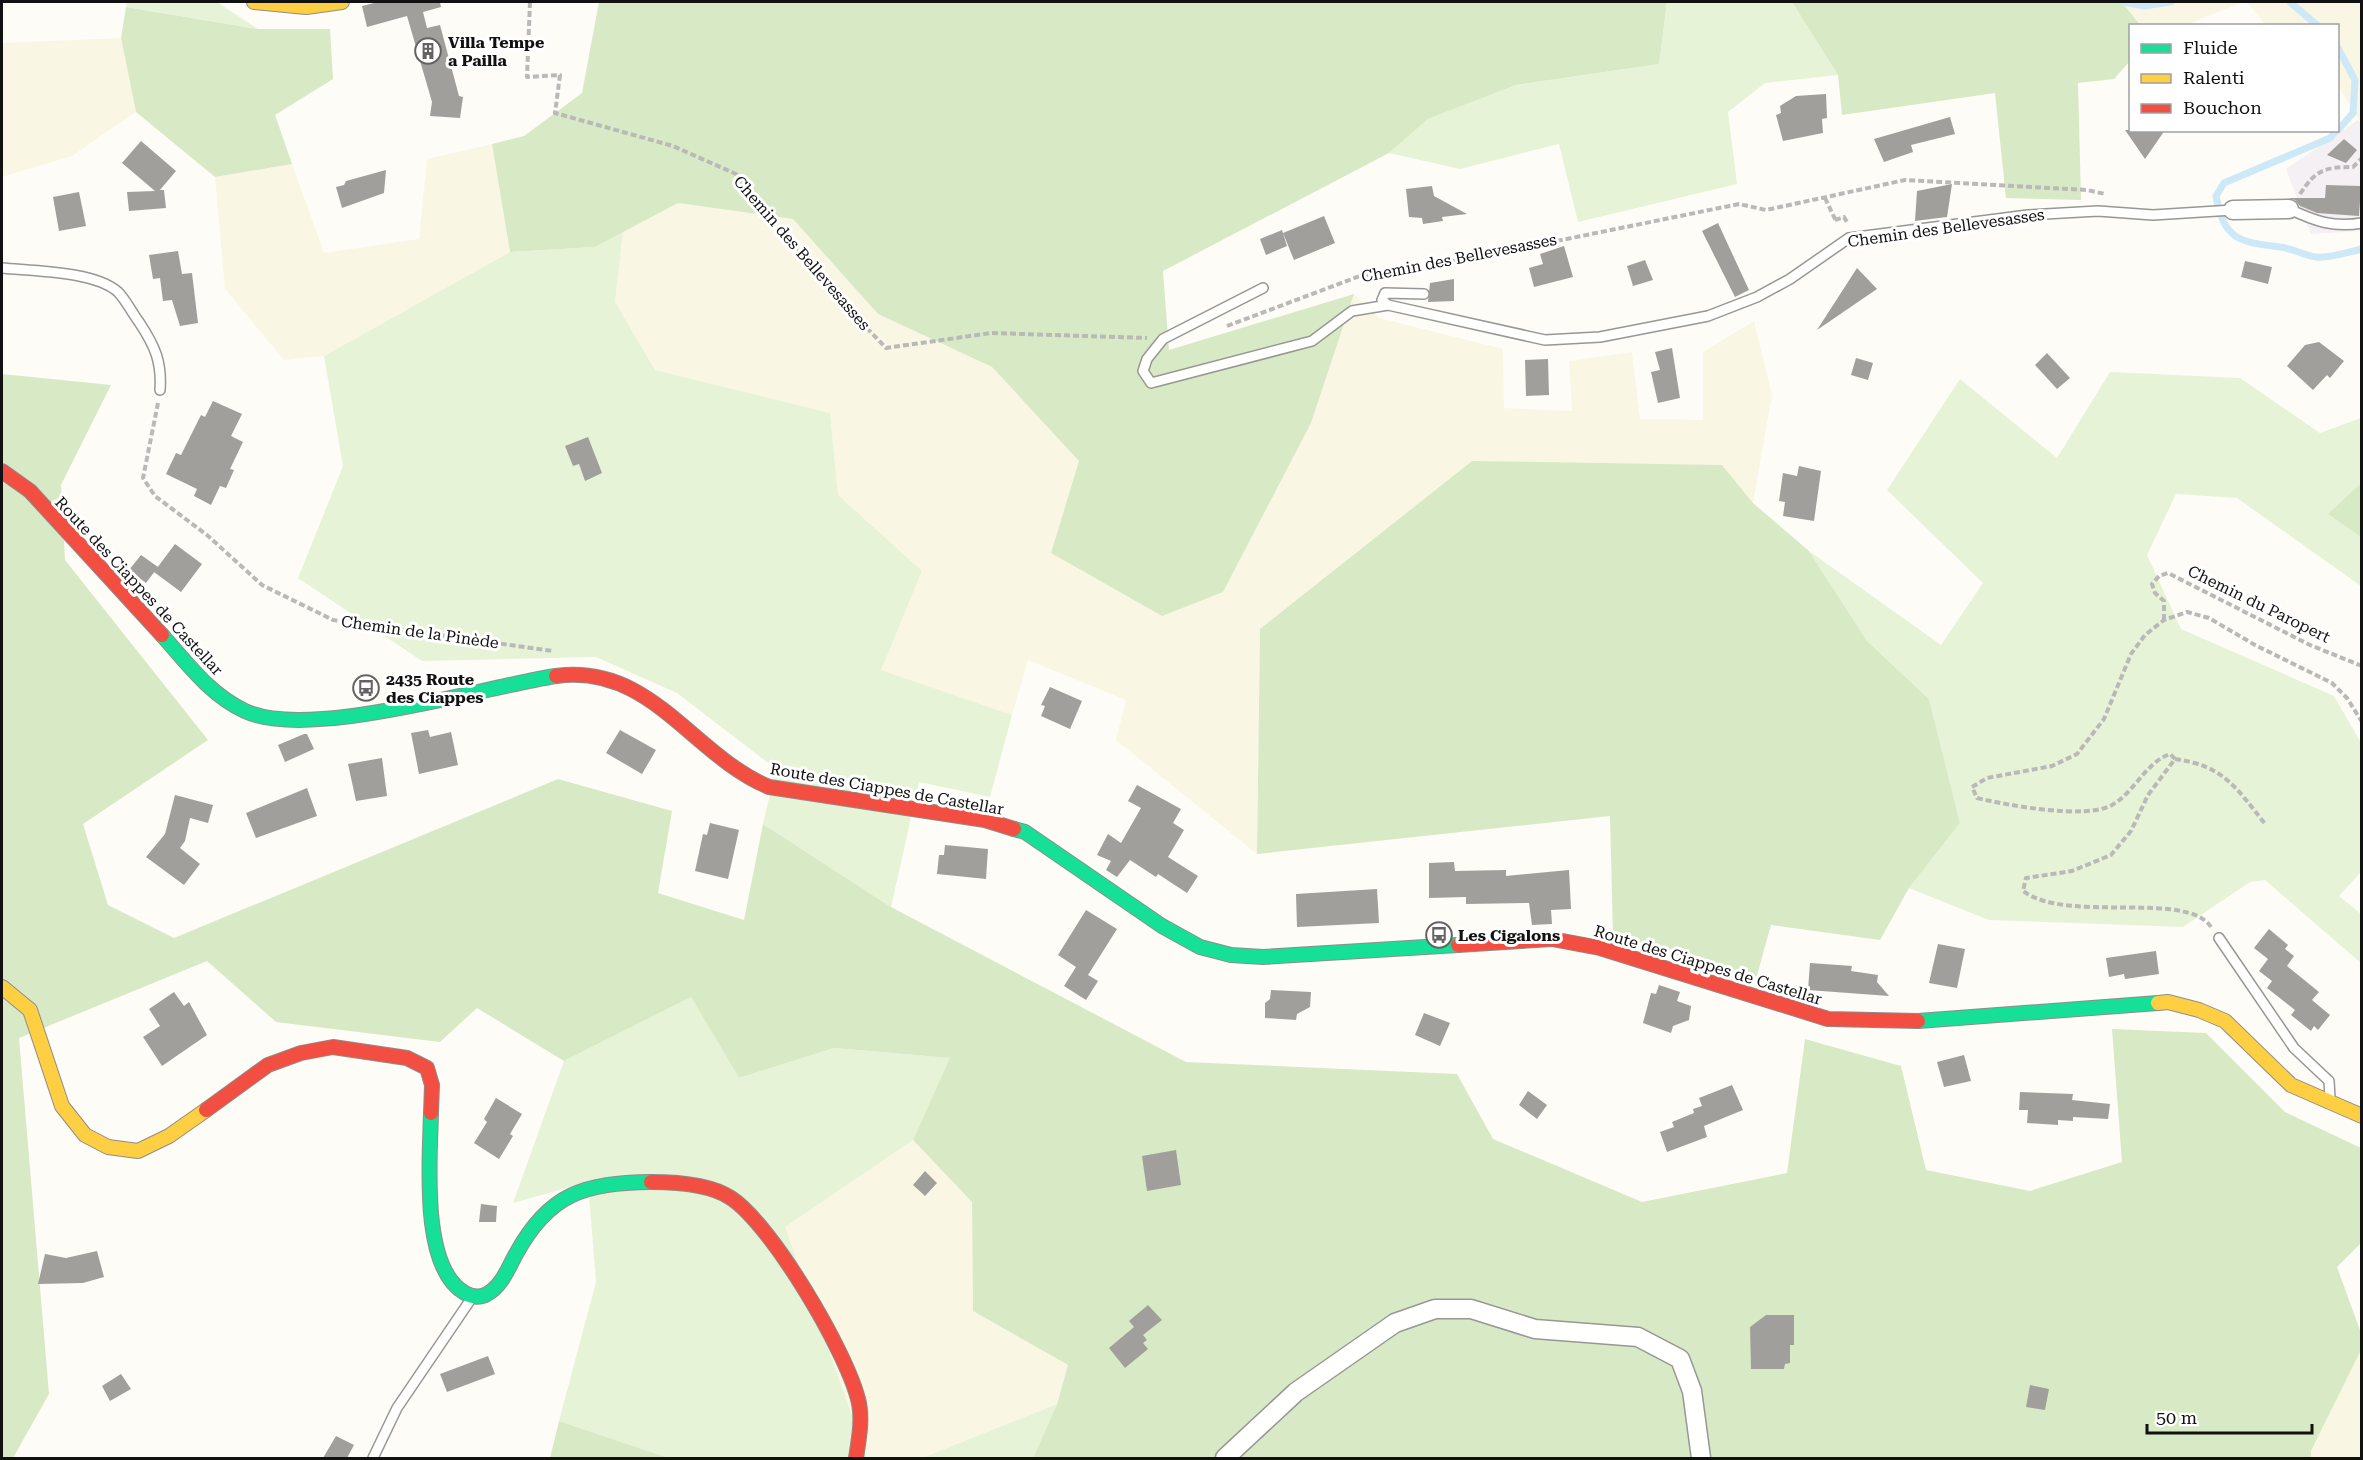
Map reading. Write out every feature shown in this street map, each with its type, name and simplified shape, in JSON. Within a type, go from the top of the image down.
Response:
[{"type":"street","points":[[254,2],[306,7],[342,2]]},
{"type":"street","name":"Chemin des Bellevesasses","points":[[2233,210],[2289,208]]},
{"type":"street","name":"Route des Ciappes de Castellar","points":[[2,471],[30,491],[216,694],[251,714],[294,720],[347,715],[545,677],[580,673],[607,677],[637,691],[750,778],[770,787],[986,820],[1025,832],[1162,926],[1200,947],[1231,955],[1263,957],[1552,939],[1600,948],[1828,1019],[1927,1021],[2168,1002],[2199,1010],[2225,1022],[2291,1085],[2361,1116]]},
{"type":"street","points":[[2,987],[30,1011],[62,1106],[85,1135],[108,1147],[138,1151],[169,1136],[268,1065],[301,1053],[333,1047],[407,1058],[427,1068],[432,1085],[429,1212],[447,1278],[456,1288],[472,1298],[486,1295],[500,1283],[530,1228],[547,1210],[578,1193],[608,1183],[663,1182],[703,1187],[731,1198],[761,1225],[824,1321],[858,1399],[860,1436],[856,1458]]},
{"type":"street","points":[[1225,1458],[1296,1392],[1395,1323],[1435,1309],[1471,1310],[1535,1329],[1638,1337],[1680,1359],[1692,1391],[1701,1458]]},
{"type":"lane","name":"Chemin des Bellevesasses","points":[[2289,208],[2318,222],[2342,226],[2361,224]]},
{"type":"lane","name":"Chemin des Bellevesasses","points":[[1263,288],[1163,339],[1147,359],[1143,371],[1151,383],[1312,341],[1352,311],[1388,305],[1545,340],[1600,337],[1708,316],[1747,301],[1790,279],[1843,240],[2028,214],[2098,211],[2153,216],[2233,210]]},
{"type":"lane","points":[[2,268],[65,274],[102,283],[118,292],[150,339],[161,368],[160,390]]},
{"type":"lane","points":[[1388,305],[1382,300],[1385,293],[1424,294]]},
{"type":"lane","points":[[2218,938],[2294,1048],[2329,1081],[2331,1102]]},
{"type":"lane","points":[[373,1458],[397,1408],[472,1298]]},
{"type":"path","name":"Chemin des Bellevesasses","points":[[530,2],[527,77],[560,75],[555,113],[673,146],[736,174],[817,276],[886,348],[990,333],[1163,339]]},
{"type":"path","points":[[2289,208],[2310,179],[2328,167],[2353,167],[2361,158]]},
{"type":"path","name":"Chemin des Bellevesasses","points":[[1223,327],[1359,276],[1473,258],[1739,204],[1766,210],[1905,180],[2086,190],[2107,195]]},
{"type":"path","points":[[1825,198],[1843,240]]},
{"type":"path","name":"Chemin de la Pinède","points":[[160,390],[143,478],[155,496],[207,535],[262,585],[333,620],[553,651],[563,657]]},
{"type":"path","name":"Chemin du Paropert","points":[[2164,620],[2164,601],[2155,593],[2152,584],[2158,576],[2168,573],[2310,645],[2361,666]]},
{"type":"path","points":[[2266,825],[2218,771],[2175,759],[2170,754],[2159,758],[2112,805],[2082,811],[2014,807],[1977,798],[1972,787],[1987,778],[2052,766],[2078,754],[2104,719],[2131,654],[2145,634],[2164,620],[2187,612],[2209,618],[2254,645],[2332,683],[2347,698],[2361,722]]},
{"type":"path","points":[[2175,759],[2148,795],[2131,831],[2111,855],[2072,871],[2026,878],[2023,891],[2032,898],[2045,902],[2105,909],[2186,910],[2207,920],[2218,938]]},
{"type":"shaded area","points":[[2122,2],[2243,2],[2188,24],[2139,24]]},
{"type":"shaded area","points":[[2247,2],[2361,2],[2361,123],[2339,88],[2339,24],[2264,24]]},
{"type":"shaded area","points":[[121,38],[136,112],[72,156],[2,177],[2,43]]},
{"type":"shaded area","points":[[2358,120],[2361,123],[2361,231],[2311,234],[2286,169]]},
{"type":"shaded area","points":[[492,144],[510,252],[324,356],[284,360],[225,289],[215,177],[292,164],[324,253],[419,239],[427,159]]},
{"type":"shaded area","points":[[678,203],[793,219],[878,314],[992,367],[1080,461],[1051,553],[1311,423],[1354,294],[1379,318],[1503,349],[1504,408],[1572,411],[1569,361],[1632,352],[1640,419],[1703,420],[1703,352],[1754,321],[1772,395],[1753,503],[1722,465],[1260,629],[1257,854],[1116,740],[1126,700],[1028,660],[1012,715],[880,670],[922,571],[838,495],[830,413],[655,370],[615,302],[623,232]]},
{"type":"shaded area","points":[[913,1140],[972,1202],[973,1311],[1068,1365],[1057,1404],[922,1458],[867,1458],[784,1227]]},
{"type":"shaded area","points":[[2361,1350],[2361,1458],[2311,1458],[2311,1451]]},
{"type":"green space","points":[[127,2],[217,2],[258,29],[126,7]]},
{"type":"green space","points":[[599,2],[1667,2],[1659,64],[1516,85],[1428,119],[1389,153],[1163,271],[1169,350],[1354,294],[1311,423],[1223,592],[1162,616],[1051,553],[1079,461],[992,367],[878,314],[793,219],[678,203],[595,247],[510,252],[492,144],[524,136],[582,93]]},
{"type":"green space","points":[[1667,2],[1792,2],[1838,75],[1765,83],[1728,112],[1737,184],[1578,222],[1559,144],[1460,169],[1389,153],[1428,119],[1516,85],[1659,64]]},
{"type":"green space","points":[[1792,2],[2122,2],[2139,24],[2129,24],[2129,62],[2114,79],[2078,83],[2081,200],[2006,198],[1995,93],[1842,115],[1838,75]]},
{"type":"green space","points":[[126,7],[258,29],[330,29],[333,79],[275,115],[292,164],[215,177],[136,112],[121,38]]},
{"type":"green space","points":[[623,232],[615,302],[655,370],[830,413],[838,495],[922,571],[881,670],[1012,715],[990,797],[919,782],[891,907],[763,824],[776,769],[677,693],[596,657],[422,661],[298,578],[343,466],[324,356],[510,252],[595,247]]},
{"type":"green space","points":[[2110,372],[2240,378],[2320,433],[2361,418],[2361,483],[2329,514],[2361,537],[2361,586],[2237,498],[2176,494],[2147,555],[2181,629],[2334,696],[2361,743],[2361,872],[2339,896],[2361,914],[2361,963],[2265,880],[2250,882],[2183,927],[1989,920],[1909,888],[1960,823],[1929,699],[1867,641],[1809,551],[1941,645],[1983,583],[1887,490],[1960,379],[2057,458]]},
{"type":"green space","points":[[2,374],[111,385],[61,485],[65,560],[208,740],[83,824],[108,905],[174,938],[558,779],[672,811],[658,893],[744,920],[763,824],[891,907],[1186,1062],[1457,1074],[1493,1139],[1642,1202],[1787,1173],[1805,1039],[1901,1066],[1926,1170],[2030,1191],[2122,1162],[2112,1029],[2206,1033],[2285,1112],[2361,1148],[2361,1243],[2337,1267],[2361,1333],[2361,1350],[2311,1451],[2311,1458],[1033,1458],[1057,1404],[1068,1365],[973,1311],[972,1202],[913,1140],[950,1058],[834,1048],[739,1078],[691,997],[564,1061],[477,1008],[440,1042],[276,1022],[207,961],[19,1038],[49,1394],[13,1458],[2,1458]]},
{"type":"green space","points":[[1472,461],[1722,465],[1753,503],[1809,551],[1867,641],[1929,699],[1960,823],[1909,888],[1880,940],[1771,925],[1756,979],[1613,936],[1610,816],[1257,854],[1260,629]]},
{"type":"green space","points":[[2361,483],[2361,537],[2328,514]]},
{"type":"green space","points":[[691,997],[739,1078],[834,1048],[951,1058],[913,1140],[785,1227],[867,1458],[669,1458],[559,1421],[596,1282],[588,1182],[513,1203],[564,1061]]},
{"type":"green space","points":[[1057,1404],[1033,1458],[922,1458]]},
{"type":"green space","points":[[559,1421],[669,1458],[550,1458]]},
{"type":"building","points":[[378,2],[440,2],[441,7],[423,12],[427,28],[440,25],[459,96],[463,97],[460,118],[430,116],[432,102],[407,16],[367,27],[362,6]]},
{"type":"building","points":[[1826,94],[1827,118],[1822,119],[1823,133],[1783,141],[1776,115],[1781,113],[1780,106],[1796,96]]},
{"type":"building","points":[[1950,117],[1955,134],[1911,145],[1913,152],[1884,162],[1874,139]]},
{"type":"building","points":[[2125,130],[2164,132],[2145,159]]},
{"type":"building","points":[[2344,139],[2357,150],[2346,163],[2327,155]]},
{"type":"building","points":[[141,141],[176,171],[160,190],[164,190],[166,208],[129,211],[127,192],[155,191],[122,163]]},
{"type":"building","points":[[386,170],[384,193],[342,208],[336,187],[344,185],[346,181]]},
{"type":"building","points":[[1952,184],[1947,217],[1915,221],[1917,191]]},
{"type":"building","points":[[2326,185],[2361,186],[2359,216],[2317,213],[2288,198],[2325,198]]},
{"type":"building","points":[[1432,186],[1434,196],[1467,214],[1442,217],[1443,221],[1423,224],[1422,218],[1409,217],[1406,189]]},
{"type":"building","points":[[79,192],[86,226],[59,231],[53,197]]},
{"type":"building","points":[[1324,216],[1335,243],[1294,260],[1283,233]]},
{"type":"building","points":[[1718,223],[1749,290],[1735,297],[1702,231]]},
{"type":"building","points":[[1282,230],[1287,246],[1266,255],[1260,239]]},
{"type":"building","points":[[1564,246],[1573,277],[1534,287],[1529,268],[1543,264],[1540,254]]},
{"type":"building","points":[[178,251],[182,274],[192,273],[198,323],[180,326],[172,300],[163,301],[160,278],[153,279],[149,255]]},
{"type":"building","points":[[1645,260],[1653,280],[1633,286],[1627,266]]},
{"type":"building","points":[[2245,261],[2272,267],[2268,284],[2241,277]]},
{"type":"building","points":[[1857,268],[1877,289],[1817,330]]},
{"type":"building","points":[[1454,279],[1454,301],[1428,302],[1430,283]]},
{"type":"building","points":[[2319,342],[2344,361],[2330,378],[2327,375],[2313,390],[2287,366],[2305,345]]},
{"type":"building","points":[[1672,348],[1680,398],[1658,403],[1651,372],[1660,370],[1655,352]]},
{"type":"building","points":[[2047,353],[2070,378],[2057,389],[2035,365]]},
{"type":"building","points":[[1856,358],[1873,363],[1868,380],[1851,375]]},
{"type":"building","points":[[1548,359],[1549,395],[1526,396],[1525,360]]},
{"type":"building","points":[[213,401],[242,414],[231,436],[243,442],[230,469],[234,470],[226,488],[220,486],[211,505],[194,496],[197,489],[166,474],[176,453],[181,455],[201,415],[205,417]]},
{"type":"building","points":[[588,437],[602,473],[585,481],[579,464],[573,466],[565,446]]},
{"type":"building","points":[[1799,466],[1821,471],[1814,521],[1783,516],[1785,502],[1779,501],[1783,473],[1797,476]]},
{"type":"building","points":[[175,544],[202,564],[181,592],[154,572]]},
{"type":"building","points":[[141,555],[158,567],[146,583],[129,570]]},
{"type":"building","points":[[1050,687],[1082,701],[1070,729],[1041,716],[1045,706],[1041,705]]},
{"type":"building","points":[[428,730],[430,737],[451,732],[458,765],[419,774],[411,733]]},
{"type":"building","points":[[620,730],[656,750],[642,774],[606,753]]},
{"type":"building","points":[[307,734],[314,749],[285,762],[278,745]]},
{"type":"building","points":[[382,758],[387,796],[356,801],[348,764]]},
{"type":"building","points":[[1137,785],[1181,809],[1173,823],[1184,830],[1168,857],[1198,876],[1187,893],[1158,874],[1156,877],[1130,860],[1117,877],[1106,870],[1111,861],[1097,855],[1108,834],[1121,843],[1141,808],[1128,801]]},
{"type":"building","points":[[307,788],[317,816],[256,838],[246,813]]},
{"type":"building","points":[[175,795],[213,805],[208,823],[190,818],[185,841],[180,848],[200,864],[184,885],[146,857],[165,834]]},
{"type":"building","points":[[710,823],[739,830],[728,879],[695,871],[703,834],[707,835]]},
{"type":"building","points":[[945,845],[988,849],[986,879],[937,874],[939,855],[944,855]]},
{"type":"building","points":[[1454,862],[1455,871],[1506,870],[1506,876],[1569,870],[1571,909],[1551,910],[1552,924],[1532,925],[1529,903],[1466,904],[1466,897],[1429,898],[1429,863]]},
{"type":"building","points":[[1377,889],[1379,923],[1297,927],[1296,894]]},
{"type":"building","points":[[1086,910],[1117,929],[1088,975],[1098,981],[1086,1000],[1064,986],[1076,967],[1058,955]]},
{"type":"building","points":[[2269,929],[2288,945],[2285,949],[2294,956],[2287,966],[2319,992],[2312,1000],[2330,1015],[2318,1030],[2314,1026],[2311,1031],[2291,1015],[2295,1010],[2267,988],[2272,981],[2259,971],[2268,959],[2254,948]]},
{"type":"building","points":[[1938,944],[1965,949],[1957,988],[1929,983]]},
{"type":"building","points":[[2156,951],[2159,974],[2125,979],[2124,974],[2109,977],[2106,958]]},
{"type":"building","points":[[1810,963],[1852,966],[1851,971],[1878,975],[1877,982],[1889,996],[1808,990]]},
{"type":"building","points":[[1659,985],[1680,992],[1677,1001],[1691,1006],[1689,1020],[1673,1026],[1671,1033],[1643,1023],[1651,993],[1656,994]]},
{"type":"building","points":[[1271,990],[1311,992],[1310,1007],[1297,1014],[1296,1020],[1265,1018],[1265,1003],[1270,999]]},
{"type":"building","points":[[174,992],[184,1006],[189,1002],[207,1035],[162,1066],[143,1037],[160,1026],[149,1009]]},
{"type":"building","points":[[1424,1013],[1450,1023],[1440,1046],[1415,1035]]},
{"type":"building","points":[[1964,1055],[1971,1081],[1944,1087],[1937,1062]]},
{"type":"building","points":[[1732,1085],[1743,1110],[1704,1126],[1707,1137],[1667,1152],[1660,1132],[1674,1127],[1672,1122],[1694,1113],[1693,1109],[1702,1106],[1699,1098]]},
{"type":"building","points":[[1528,1091],[1547,1105],[1537,1119],[1519,1105]]},
{"type":"building","points":[[2020,1092],[2073,1094],[2072,1100],[2110,1104],[2108,1119],[2073,1117],[2073,1121],[2058,1120],[2058,1125],[2027,1123],[2028,1110],[2019,1110]]},
{"type":"building","points":[[496,1098],[522,1114],[510,1134],[513,1136],[499,1159],[474,1143],[487,1122],[484,1119]]},
{"type":"building","points":[[1176,1150],[1181,1185],[1147,1191],[1142,1156]]},
{"type":"building","points":[[925,1171],[937,1183],[925,1196],[913,1185]]},
{"type":"building","points":[[481,1204],[497,1206],[496,1222],[479,1222]]},
{"type":"building","points":[[97,1251],[104,1277],[83,1283],[38,1284],[45,1254],[66,1258]]},
{"type":"building","points":[[1148,1305],[1162,1320],[1143,1335],[1147,1340],[1143,1343],[1148,1349],[1125,1368],[1109,1348],[1134,1327],[1129,1321]]},
{"type":"building","points":[[1766,1315],[1794,1315],[1794,1345],[1790,1345],[1790,1363],[1785,1364],[1784,1369],[1751,1369],[1750,1327]]},
{"type":"building","points":[[488,1356],[495,1374],[447,1392],[440,1374]]},
{"type":"building","points":[[121,1374],[131,1389],[110,1401],[102,1386]]},
{"type":"building","points":[[2030,1385],[2049,1389],[2045,1410],[2026,1407]]},
{"type":"building","points":[[336,1436],[354,1445],[347,1458],[323,1458]]},
{"type":"waterway","points":[[2124,2],[2144,6],[2171,2]]},
{"type":"waterway","points":[[2290,2],[2316,24]]},
{"type":"waterway","points":[[2339,50],[2355,80],[2353,113],[2339,129]]},
{"type":"waterway","points":[[2335,132],[2330,138],[2224,183],[2216,196],[2219,211],[2229,230],[2236,236],[2254,243],[2316,257],[2333,256],[2362,249]]},
{"type":"traffic: fast","points":[[162,635],[200,678],[221,696],[245,711],[273,719],[310,720],[352,716],[556,676]]},
{"type":"traffic: fast","points":[[1014,829],[1025,832],[1162,926],[1200,947],[1231,955],[1263,957],[1458,945]]},
{"type":"traffic: fast","points":[[1918,1021],[2158,1003]]},
{"type":"traffic: fast","points":[[431,1113],[429,1184],[434,1237],[441,1261],[451,1280],[470,1295],[484,1295],[497,1286],[529,1233],[556,1205],[588,1189],[607,1185],[651,1182]]},
{"type":"traffic: slow","points":[[254,2],[306,7],[342,2]]},
{"type":"traffic: slow","points":[[2,987],[30,1010],[62,1106],[85,1135],[108,1147],[138,1151],[169,1136],[206,1110]]},
{"type":"traffic: slow","points":[[2158,1003],[2168,1002],[2199,1010],[2225,1021],[2291,1085],[2362,1116]]},
{"type":"traffic: jam","points":[[2,471],[30,491],[162,635]]},
{"type":"traffic: jam","points":[[556,676],[589,676],[619,683],[645,697],[742,773],[769,787],[985,820],[1014,829]]},
{"type":"traffic: jam","points":[[1458,945],[1552,939],[1600,948],[1828,1019],[1918,1021]]},
{"type":"traffic: jam","points":[[206,1110],[268,1065],[301,1053],[333,1047],[407,1058],[427,1068],[432,1085],[431,1113]]},
{"type":"traffic: jam","points":[[651,1182],[692,1185],[723,1193],[748,1212],[766,1234],[786,1261],[823,1321],[851,1378],[860,1413],[856,1458]]},
{"type":"place","name":"Villa Tempe a Pailla","points":[[428,51]]},
{"type":"place","name":"2435 Route des Ciappes","points":[[366,688]]},
{"type":"place","name":"Les Cigalons","points":[[1439,935]]}]
